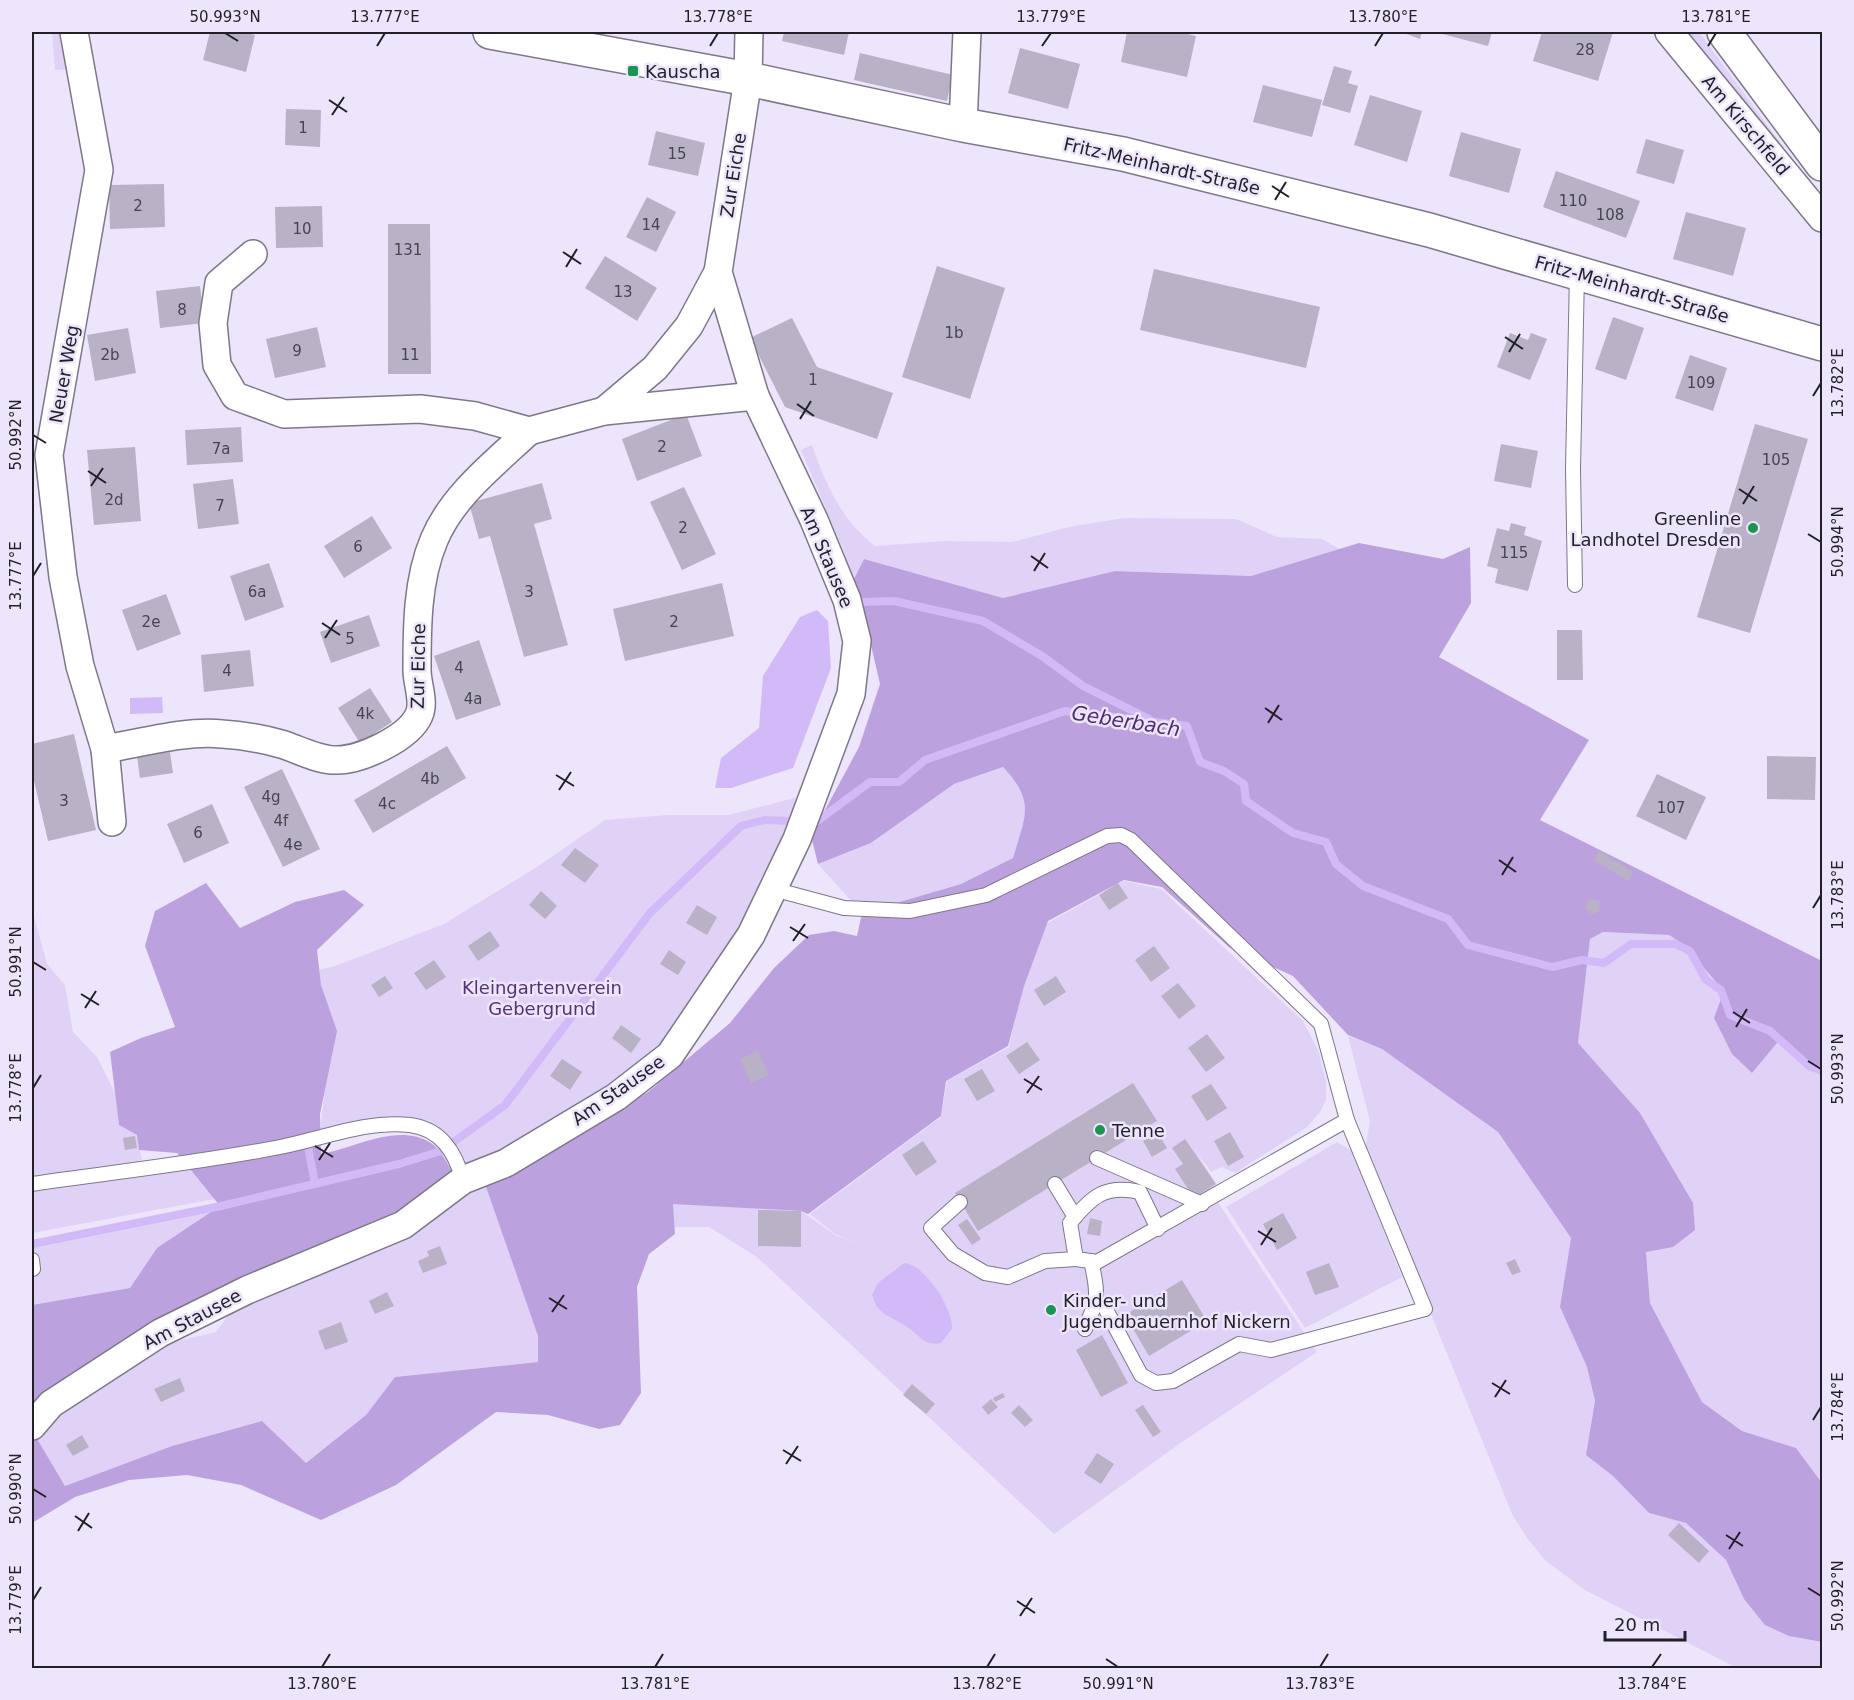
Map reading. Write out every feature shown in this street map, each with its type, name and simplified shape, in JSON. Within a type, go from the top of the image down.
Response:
[{"type":"street","name":"Neuer Weg","points":[[74,32],[99,170],[50,455],[65,588],[80,666],[105,749],[112,822]]},
{"type":"street","name":"Fritz-Meinhardt-Straße","points":[[490,32],[748,79],[963,125],[1123,154],[1429,230],[1822,344]]},
{"type":"street","name":"Zur Eiche","points":[[604,411],[655,368],[689,326],[718,272],[748,79],[749,32]]},
{"type":"street","points":[[963,125],[967,32]]},
{"type":"street","name":"Am Kirschfeld","points":[[1669,32],[1822,218]]},
{"type":"street","points":[[1724,32],[1822,164]]},
{"type":"street","points":[[253,254],[219,283],[213,323],[217,365],[235,396],[285,414],[420,409],[475,416],[529,431]]},
{"type":"street","name":"Zur Eiche","points":[[718,272],[755,396],[784,462]]},
{"type":"street","name":"Zur Eiche","points":[[105,749],[167,738],[221,733],[279,744],[337,760],[364,754],[394,740],[412,724],[419,715],[421,706],[417,673],[419,601],[434,540],[452,509],[529,431],[604,411],[755,396]]},
{"type":"street","name":"Am Stausee","points":[[32,1426],[51,1404],[160,1334],[247,1290],[403,1225],[463,1180],[506,1163],[616,1097],[670,1055],[751,935],[797,838],[851,694],[857,641],[850,610],[814,520],[784,462]]},
{"type":"lane","points":[[1575,585],[1573,469],[1577,273]]},
{"type":"lane","points":[[773,889],[844,908],[910,911],[986,895],[1107,836],[1121,836],[1131,840],[1321,1024],[1347,1120],[1425,1309],[1271,1350],[1239,1344],[1173,1382],[1156,1383],[1141,1375],[1104,1306],[1097,1301]]},
{"type":"lane","points":[[960,1202],[931,1228],[952,1254],[985,1273],[1008,1277],[1045,1261],[1076,1259],[1097,1262],[1347,1120]]},
{"type":"lane","points":[[32,1184],[280,1147],[377,1127],[410,1125],[430,1131],[448,1145],[463,1180]]},
{"type":"lane","points":[[1097,1158],[1202,1204]]},
{"type":"lane","points":[[1131,1173],[1158,1229]]},
{"type":"lane","points":[[1055,1184],[1075,1217]]},
{"type":"lane","points":[[1076,1259],[1070,1223],[1088,1201],[1119,1187],[1140,1192]]},
{"type":"lane","points":[[1085,1329],[1097,1301],[1091,1261]]},
{"type":"green space","points":[[52,32],[65,32],[71,69],[55,70]]},
{"type":"green space","points":[[1683,32],[1699,32],[1814,189]]},
{"type":"green space","points":[[812,445],[829,487],[844,513],[863,536],[875,546],[945,541],[1012,542],[1069,527],[1124,518],[1236,519],[1277,537],[1322,539],[1340,549],[1251,576],[1115,571],[1003,598],[864,559],[851,585],[845,554],[801,450]]},
{"type":"green space","points":[[1003,767],[1020,790],[1025,810],[1013,858],[961,884],[862,913],[818,864],[871,843],[954,784]]},
{"type":"green space","name":"Kleingartenverein Gebergrund","points":[[798,797],[750,906],[675,1032],[658,1053],[613,1088],[533,1136],[454,1174],[433,1144],[430,1121],[402,1117],[388,1118],[320,1132],[326,1081],[319,970],[338,965],[444,924],[540,865],[605,820],[667,815],[729,815]]},
{"type":"green space","name":"Kinder- und Jugendbauernhof Nickern","points":[[1124,881],[1161,889],[1303,1021],[1318,1050],[1326,1081],[1326,1100],[1320,1112],[1307,1127],[1235,1173],[1222,1167],[1211,1172],[1194,1148],[1219,1189],[1215,1198],[1317,1352],[1182,1442],[1054,1534],[757,1257],[709,1227],[674,1227],[673,1203],[801,1211],[835,1235],[858,1244],[835,1234],[810,1214],[941,1117],[947,1081],[1009,1047],[1035,930]]},
{"type":"green space","points":[[32,909],[47,964],[65,985],[73,1032],[97,1057],[115,1093],[119,1125],[137,1135],[142,1160],[32,1179]]},
{"type":"green space","points":[[1603,932],[1669,935],[1683,944],[1724,991],[1732,1054],[1752,1072],[1781,1037],[1822,1074],[1822,1483],[1796,1448],[1742,1431],[1702,1402],[1650,1303],[1646,1251],[1673,1247],[1578,1043],[1590,939]]},
{"type":"green space","points":[[1348,1036],[1382,1049],[1498,1132],[1571,1238],[1560,1307],[1587,1367],[1595,1401],[1587,1455],[1613,1476],[1649,1513],[1686,1523],[1726,1560],[1744,1599],[1789,1636],[1822,1642],[1822,1668],[1737,1668],[1585,1590],[1546,1561],[1527,1538],[1512,1514],[1365,1151],[1370,1121]]},
{"type":"green space","points":[[1337,1142],[1352,1151],[1402,1277],[1305,1328],[1226,1207]]},
{"type":"green space","points":[[187,1166],[215,1199],[32,1233],[32,1191]]},
{"type":"green space","points":[[484,1181],[538,1336],[538,1362],[395,1377],[366,1415],[306,1463],[262,1421],[172,1446],[65,1486],[36,1437],[57,1412],[156,1346],[216,1332],[236,1305]]},
{"type":"green space","points":[[221,1206],[157,1248],[130,1288],[32,1305],[32,1244]]},
{"type":"shaded area","points":[[1359,543],[1443,559],[1470,547],[1471,603],[1439,657],[1589,740],[1540,820],[1822,961],[1822,1074],[1781,1038],[1752,1073],[1732,1054],[1714,1018],[1724,991],[1683,944],[1669,935],[1603,932],[1590,939],[1578,1043],[1640,1113],[1693,1203],[1695,1230],[1673,1247],[1646,1252],[1650,1303],[1702,1402],[1742,1431],[1796,1448],[1822,1483],[1822,1642],[1789,1636],[1765,1625],[1744,1599],[1726,1560],[1686,1523],[1649,1513],[1613,1476],[1586,1455],[1595,1401],[1587,1367],[1560,1307],[1571,1238],[1498,1132],[1382,1049],[1348,1035],[1293,976],[1229,947],[1162,887],[1124,880],[1048,921],[1024,986],[1008,1046],[946,1081],[941,1116],[808,1214],[801,1211],[673,1204],[675,1234],[649,1254],[637,1287],[641,1393],[620,1425],[599,1429],[548,1415],[496,1412],[396,1485],[321,1520],[241,1485],[187,1475],[129,1480],[75,1497],[32,1523],[32,1444],[36,1437],[65,1486],[172,1446],[262,1421],[306,1463],[366,1415],[395,1377],[538,1362],[538,1336],[484,1181],[503,1175],[648,1092],[730,1023],[774,968],[809,935],[834,931],[857,936],[862,913],[961,884],[1013,858],[1024,820],[1024,800],[1013,779],[1003,767],[954,784],[871,843],[818,864],[811,836],[859,747],[880,684],[867,628],[851,585],[864,559],[1003,598],[1115,571],[1251,576]]},
{"type":"shaded area","points":[[817,610],[828,621],[831,668],[793,768],[731,788],[715,788],[721,758],[759,728],[763,676],[800,617]]},
{"type":"shaded area","points":[[162,697],[163,713],[130,714],[130,698]]},
{"type":"shaded area","points":[[206,883],[240,928],[295,902],[344,890],[364,905],[317,950],[321,985],[337,1031],[320,1114],[321,1154],[376,1138],[405,1135],[418,1137],[431,1143],[441,1153],[454,1174],[396,1220],[32,1414],[32,1305],[130,1288],[157,1248],[220,1206],[177,1153],[139,1150],[137,1135],[119,1125],[110,1052],[141,1038],[175,1027],[145,946],[155,911]]},
{"type":"shaded area","points":[[904,1263],[912,1265],[929,1279],[943,1300],[952,1329],[941,1343],[935,1344],[923,1340],[909,1328],[882,1312],[875,1302],[872,1295],[878,1283]]},
{"type":"building","points":[[210,32],[243,32],[255,35],[246,72],[203,60]]},
{"type":"building","points":[[784,32],[849,32],[844,55],[782,41]]},
{"type":"building","points":[[1127,32],[1178,32],[1196,36],[1187,77],[1121,62]]},
{"type":"building","points":[[1401,32],[1422,32],[1420,39]]},
{"type":"building","points":[[1435,32],[1492,32],[1488,46]]},
{"type":"building","points":[[1542,32],[1613,32],[1598,81],[1533,61]]},
{"type":"building","points":[[1020,48],[1080,64],[1068,109],[1008,93]]},
{"type":"building","points":[[860,53],[953,75],[947,101],[854,80]]},
{"type":"building","points":[[1334,66],[1352,71],[1348,83],[1358,86],[1350,113],[1322,105]]},
{"type":"building","points":[[1263,85],[1322,100],[1312,137],[1253,122]]},
{"type":"building","points":[[1370,95],[1422,111],[1407,162],[1354,145]]},
{"type":"building","points":[[286,109],[321,110],[320,147],[285,145]]},
{"type":"building","points":[[656,131],[705,143],[698,176],[648,165]]},
{"type":"building","points":[[1461,132],[1521,149],[1509,193],[1449,176]]},
{"type":"building","points":[[1646,139],[1684,150],[1674,184],[1636,173]]},
{"type":"building","points":[[1556,171],[1640,201],[1626,238],[1543,207]]},
{"type":"building","points":[[164,184],[165,227],[110,229],[109,185]]},
{"type":"building","points":[[647,197],[676,212],[656,252],[626,237]]},
{"type":"building","points":[[322,206],[323,247],[276,248],[275,207]]},
{"type":"building","points":[[1686,212],[1746,228],[1733,276],[1673,259]]},
{"type":"building","points":[[388,224],[430,224],[431,374],[388,374]]},
{"type":"building","points":[[605,256],[657,288],[637,321],[585,288]]},
{"type":"building","points":[[937,266],[1005,288],[970,399],[902,377]]},
{"type":"building","points":[[1154,269],[1320,307],[1306,368],[1140,330]]},
{"type":"building","points":[[200,286],[204,323],[160,328],[156,291]]},
{"type":"building","points":[[1613,317],[1644,328],[1626,380],[1595,369]]},
{"type":"building","points":[[792,318],[817,367],[893,393],[877,439],[785,407],[750,338]]},
{"type":"building","points":[[317,327],[326,367],[275,378],[266,339]]},
{"type":"building","points":[[128,328],[136,373],[95,381],[87,335]]},
{"type":"building","points":[[1510,333],[1528,340],[1531,333],[1547,339],[1530,380],[1497,367]]},
{"type":"building","points":[[1690,355],[1727,368],[1713,411],[1675,398]]},
{"type":"building","points":[[686,414],[702,456],[637,481],[622,439]]},
{"type":"building","name":"Greenline Landhotel Dresden","points":[[1755,424],[1808,439],[1750,633],[1697,617]]},
{"type":"building","points":[[241,427],[243,462],[187,465],[185,430]]},
{"type":"building","points":[[1501,444],[1538,451],[1531,488],[1494,481]]},
{"type":"building","points":[[135,447],[141,521],[94,525],[87,450]]},
{"type":"building","points":[[233,479],[239,524],[198,529],[193,484]]},
{"type":"building","points":[[542,483],[552,519],[534,524],[568,645],[524,657],[490,536],[479,539],[469,503]]},
{"type":"building","points":[[684,487],[716,554],[682,570],[650,502]]},
{"type":"building","points":[[372,516],[392,548],[344,578],[324,546]]},
{"type":"building","points":[[1511,523],[1526,527],[1524,535],[1542,541],[1528,591],[1495,583],[1498,569],[1487,566],[1497,528],[1509,531]]},
{"type":"building","points":[[269,563],[284,607],[245,621],[230,576]]},
{"type":"building","points":[[722,583],[734,636],[625,661],[613,609]]},
{"type":"building","points":[[166,594],[181,634],[137,651],[122,610]]},
{"type":"building","points":[[369,615],[380,646],[331,663],[320,632]]},
{"type":"building","points":[[1557,630],[1582,630],[1583,680],[1557,680]]},
{"type":"building","points":[[479,640],[501,705],[456,720],[434,656]]},
{"type":"building","points":[[250,650],[254,686],[204,692],[201,655]]},
{"type":"building","points":[[370,688],[392,722],[360,743],[338,708]]},
{"type":"building","points":[[74,734],[96,830],[48,841],[32,772],[32,744]]},
{"type":"building","points":[[447,746],[466,778],[373,833],[354,800]]},
{"type":"building","points":[[170,752],[173,773],[140,778],[137,757]]},
{"type":"building","points":[[1767,756],[1816,757],[1815,800],[1767,799]]},
{"type":"building","points":[[282,769],[320,849],[283,867],[244,787]]},
{"type":"building","points":[[1657,774],[1706,797],[1686,840],[1636,816]]},
{"type":"building","points":[[212,804],[229,843],[184,863],[167,824]]},
{"type":"building","points":[[575,848],[599,865],[585,883],[561,865]]},
{"type":"building","points":[[1599,851],[1634,872],[1628,881],[1594,860]]},
{"type":"building","points":[[1118,883],[1128,898],[1109,910],[1099,895]]},
{"type":"building","points":[[541,891],[557,906],[545,919],[529,905]]},
{"type":"building","points":[[1589,899],[1599,901],[1600,910],[1592,915],[1585,908]]},
{"type":"building","points":[[697,905],[717,917],[707,935],[686,923]]},
{"type":"building","points":[[490,931],[500,946],[478,961],[468,946]]},
{"type":"building","points":[[1154,946],[1170,968],[1151,982],[1135,960]]},
{"type":"building","points":[[669,950],[686,962],[678,975],[660,964]]},
{"type":"building","points":[[434,960],[446,977],[426,990],[414,973]]},
{"type":"building","points":[[385,976],[393,988],[379,997],[371,985]]},
{"type":"building","points":[[1056,976],[1066,992],[1044,1006],[1034,990]]},
{"type":"building","points":[[1178,983],[1196,1006],[1179,1019],[1161,996]]},
{"type":"building","points":[[621,1025],[641,1039],[631,1053],[612,1038]]},
{"type":"building","points":[[1207,1034],[1225,1058],[1206,1072],[1188,1048]]},
{"type":"building","points":[[1027,1042],[1040,1060],[1019,1074],[1006,1056]]},
{"type":"building","points":[[758,1051],[769,1075],[751,1083],[740,1059]]},
{"type":"building","points":[[562,1059],[582,1072],[570,1090],[550,1076]]},
{"type":"building","points":[[982,1069],[995,1091],[977,1101],[964,1079]]},
{"type":"building","points":[[1133,1083],[1157,1121],[978,1231],[955,1193]]},
{"type":"building","points":[[1211,1084],[1227,1108],[1207,1121],[1191,1096]]},
{"type":"building","points":[[1157,1132],[1167,1148],[1152,1157],[1143,1141]]},
{"type":"building","points":[[1230,1132],[1244,1157],[1228,1166],[1214,1141]]},
{"type":"building","points":[[135,1136],[137,1148],[125,1150],[123,1138]]},
{"type":"building","points":[[1185,1139],[1216,1184],[1194,1198],[1175,1169],[1183,1164],[1172,1148]]},
{"type":"building","points":[[923,1141],[937,1162],[916,1176],[902,1155]]},
{"type":"building","points":[[758,1210],[801,1211],[801,1247],[758,1246]]},
{"type":"building","points":[[1283,1213],[1297,1238],[1277,1250],[1263,1224]]},
{"type":"building","points":[[1090,1218],[1102,1221],[1100,1236],[1087,1234]]},
{"type":"building","points":[[967,1219],[981,1239],[972,1245],[958,1225]]},
{"type":"building","points":[[440,1246],[447,1264],[423,1273],[418,1261],[429,1256],[427,1251]]},
{"type":"building","points":[[1515,1259],[1521,1272],[1512,1275],[1506,1263]]},
{"type":"building","points":[[1329,1263],[1339,1287],[1315,1295],[1306,1272]]},
{"type":"building","points":[[1182,1280],[1207,1321],[1149,1356],[1125,1315]]},
{"type":"building","points":[[387,1292],[394,1306],[375,1314],[369,1301]]},
{"type":"building","points":[[341,1322],[348,1342],[325,1350],[318,1331]]},
{"type":"building","points":[[1102,1335],[1128,1383],[1101,1397],[1076,1350]]},
{"type":"building","points":[[180,1378],[185,1391],[161,1402],[154,1389]]},
{"type":"building","points":[[912,1384],[935,1404],[926,1414],[903,1395]]},
{"type":"building","points":[[1003,1393],[1005,1397],[995,1402],[993,1398]]},
{"type":"building","points":[[991,1399],[998,1407],[988,1415],[982,1407]]},
{"type":"building","points":[[1019,1405],[1033,1420],[1025,1427],[1011,1413]]},
{"type":"building","points":[[1143,1405],[1161,1432],[1153,1437],[1135,1410]]},
{"type":"building","points":[[82,1435],[89,1447],[73,1456],[66,1445]]},
{"type":"building","points":[[1097,1453],[1114,1464],[1101,1484],[1084,1473]]},
{"type":"building","points":[[1679,1523],[1709,1551],[1699,1563],[1668,1535]]},
{"type":"waterway","points":[[855,605],[863,602],[894,601],[983,621],[1042,656],[1083,686],[1149,719]]},
{"type":"waterway","name":"Geberbach","points":[[32,1244],[221,1206],[399,1164],[441,1151],[505,1105],[650,913],[741,826],[764,820],[816,822],[870,782],[899,782],[925,760],[1065,711],[1187,726],[1200,762],[1224,771],[1244,784],[1246,801],[1293,833],[1326,842],[1336,864],[1363,886],[1448,919],[1468,945],[1552,967],[1582,960],[1604,963],[1631,944],[1675,944],[1690,951],[1706,980],[1721,990],[1730,1015],[1770,1031],[1809,1066],[1822,1071]]},
{"type":"waterway","points":[[307,1141],[315,1184]]},
{"type":"place","name":"Kauscha","points":[[633,71]]},
{"type":"place","name":"Greenline Landhotel Dresden","points":[[1753,528]]},
{"type":"place","name":"Tenne","points":[[1100,1130]]},
{"type":"place","name":"Kinder- und Jugendbauernhof Nickern","points":[[1051,1310]]}]
